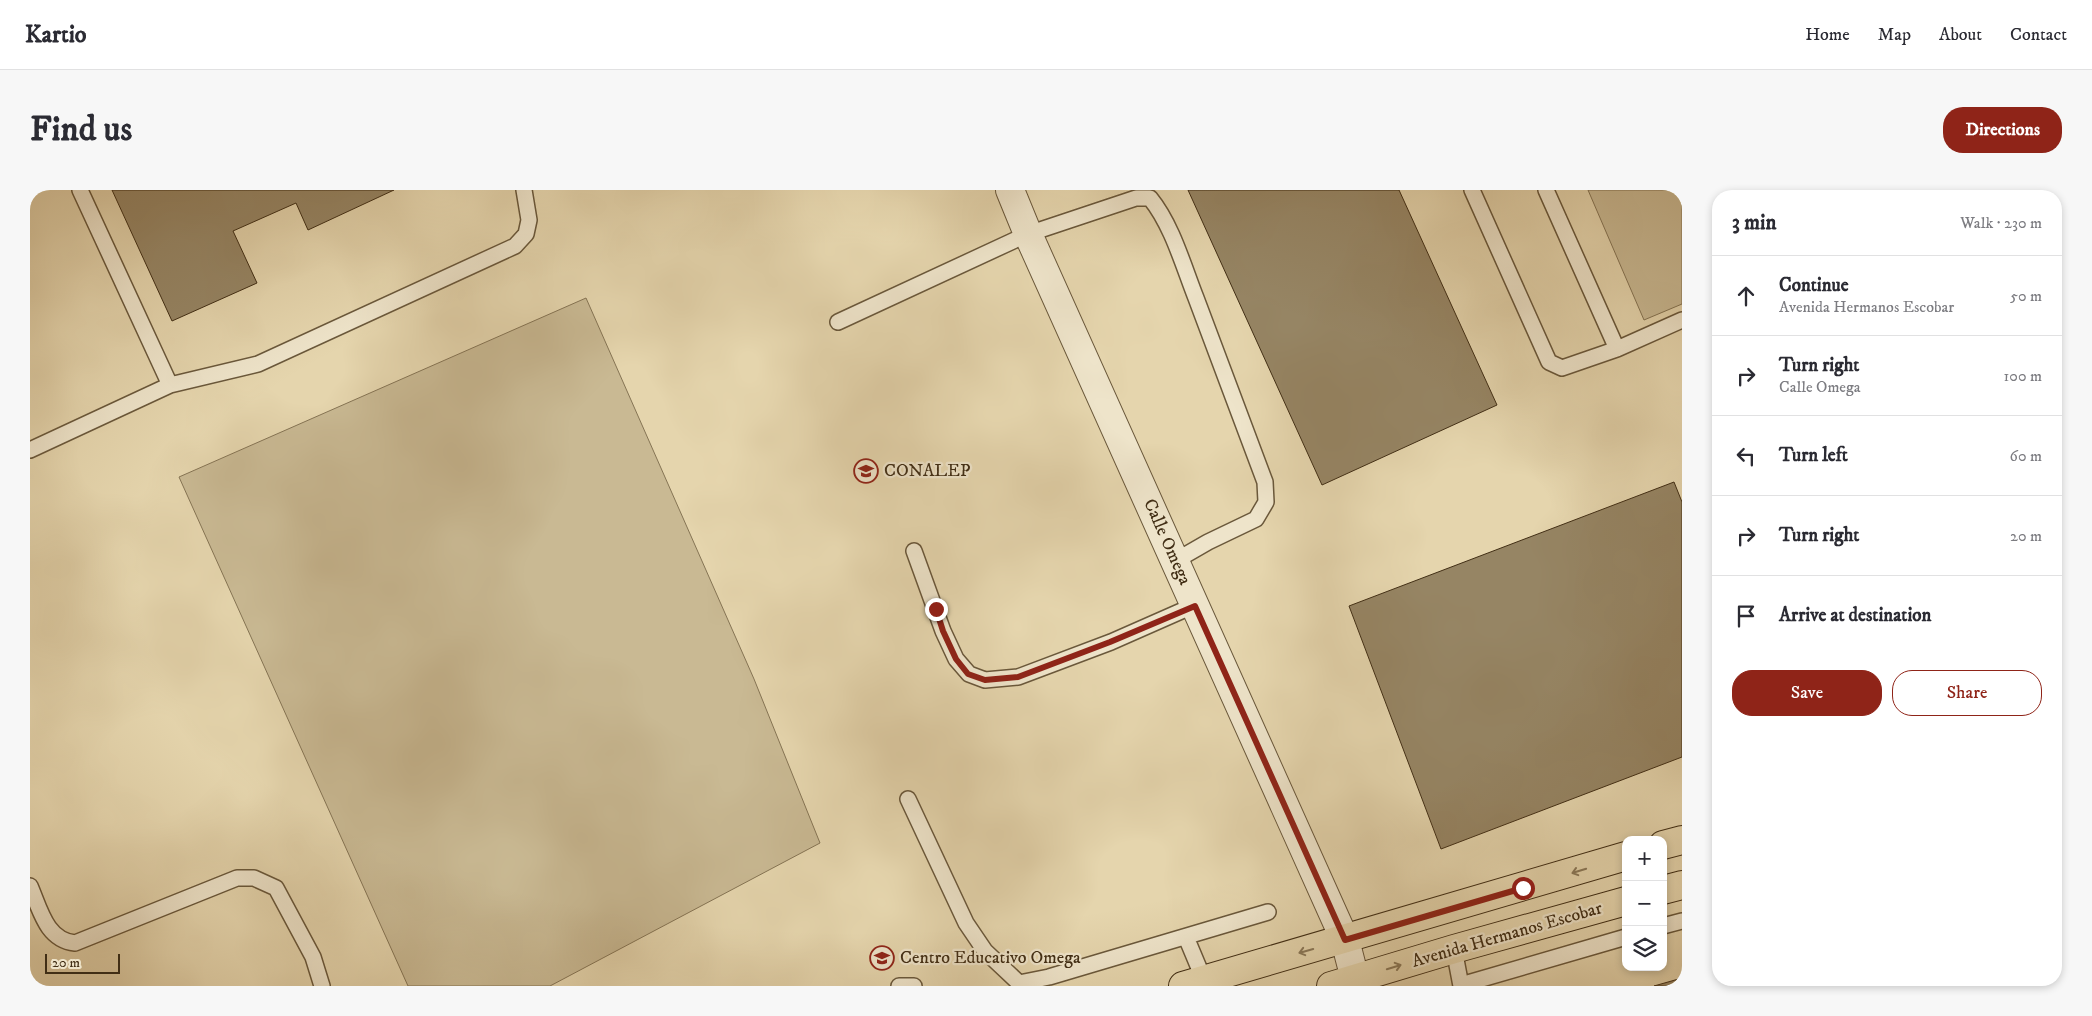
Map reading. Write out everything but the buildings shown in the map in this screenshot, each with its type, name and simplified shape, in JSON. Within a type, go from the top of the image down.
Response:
[{"type":"main road","points":[[1667,844],[1682,840]]},
{"type":"main road","points":[[1193,983],[1345,940],[1622,857]]},
{"type":"main road","points":[[1667,889],[1682,885]]},
{"type":"main road","name":"Avenida Hermanos Escobar","points":[[1347,984],[1454,949],[1622,902]]},
{"type":"street","name":"Calle Omega","points":[[1010,190],[1028,234],[1345,940],[1347,984]]},
{"type":"lane","points":[[80,190],[170,385]]},
{"type":"lane","points":[[30,450],[170,385],[258,364],[515,246],[526,234],[529,220],[524,190]]},
{"type":"lane","points":[[1472,190],[1549,362],[1562,368],[1616,349],[1682,320]]},
{"type":"lane","points":[[1546,190],[1616,349]]},
{"type":"lane","points":[[838,322],[1028,234],[1136,198],[1150,198],[1168,228],[1264,482],[1266,502],[1256,519],[1208,542],[1175,561]]},
{"type":"lane","points":[[914,551],[943,631],[956,659],[968,674],[985,680],[1018,677],[1110,642],[1195,606]]},
{"type":"lane","points":[[908,799],[966,923],[985,951],[1020,984],[1268,912]]},
{"type":"lane","points":[[30,886],[49,930],[64,942],[75,943],[236,878],[254,878],[276,888],[313,957],[322,986]]},
{"type":"lane","points":[[1667,925],[1682,920]]},
{"type":"lane","points":[[1186,937],[1193,983]]},
{"type":"lane","points":[[1454,949],[1461,986],[1622,938]]},
{"type":"lane","points":[[898,986],[914,986]]},
{"type":"shaded area","points":[[1588,190],[1682,190],[1682,304],[1644,320]]},
{"type":"shaded area","points":[[586,298],[754,679],[820,843],[550,986],[408,986],[179,477]]},
{"type":"place","name":"CONALEP","points":[[866,471]]},
{"type":"place","name":"Centro Educativo Omega","points":[[882,958]]},
{"type":"route","points":[[936,609],[943,631],[956,659],[968,674],[985,680],[1018,677],[1110,642],[1195,606],[1345,940],[1523,888]]}]
